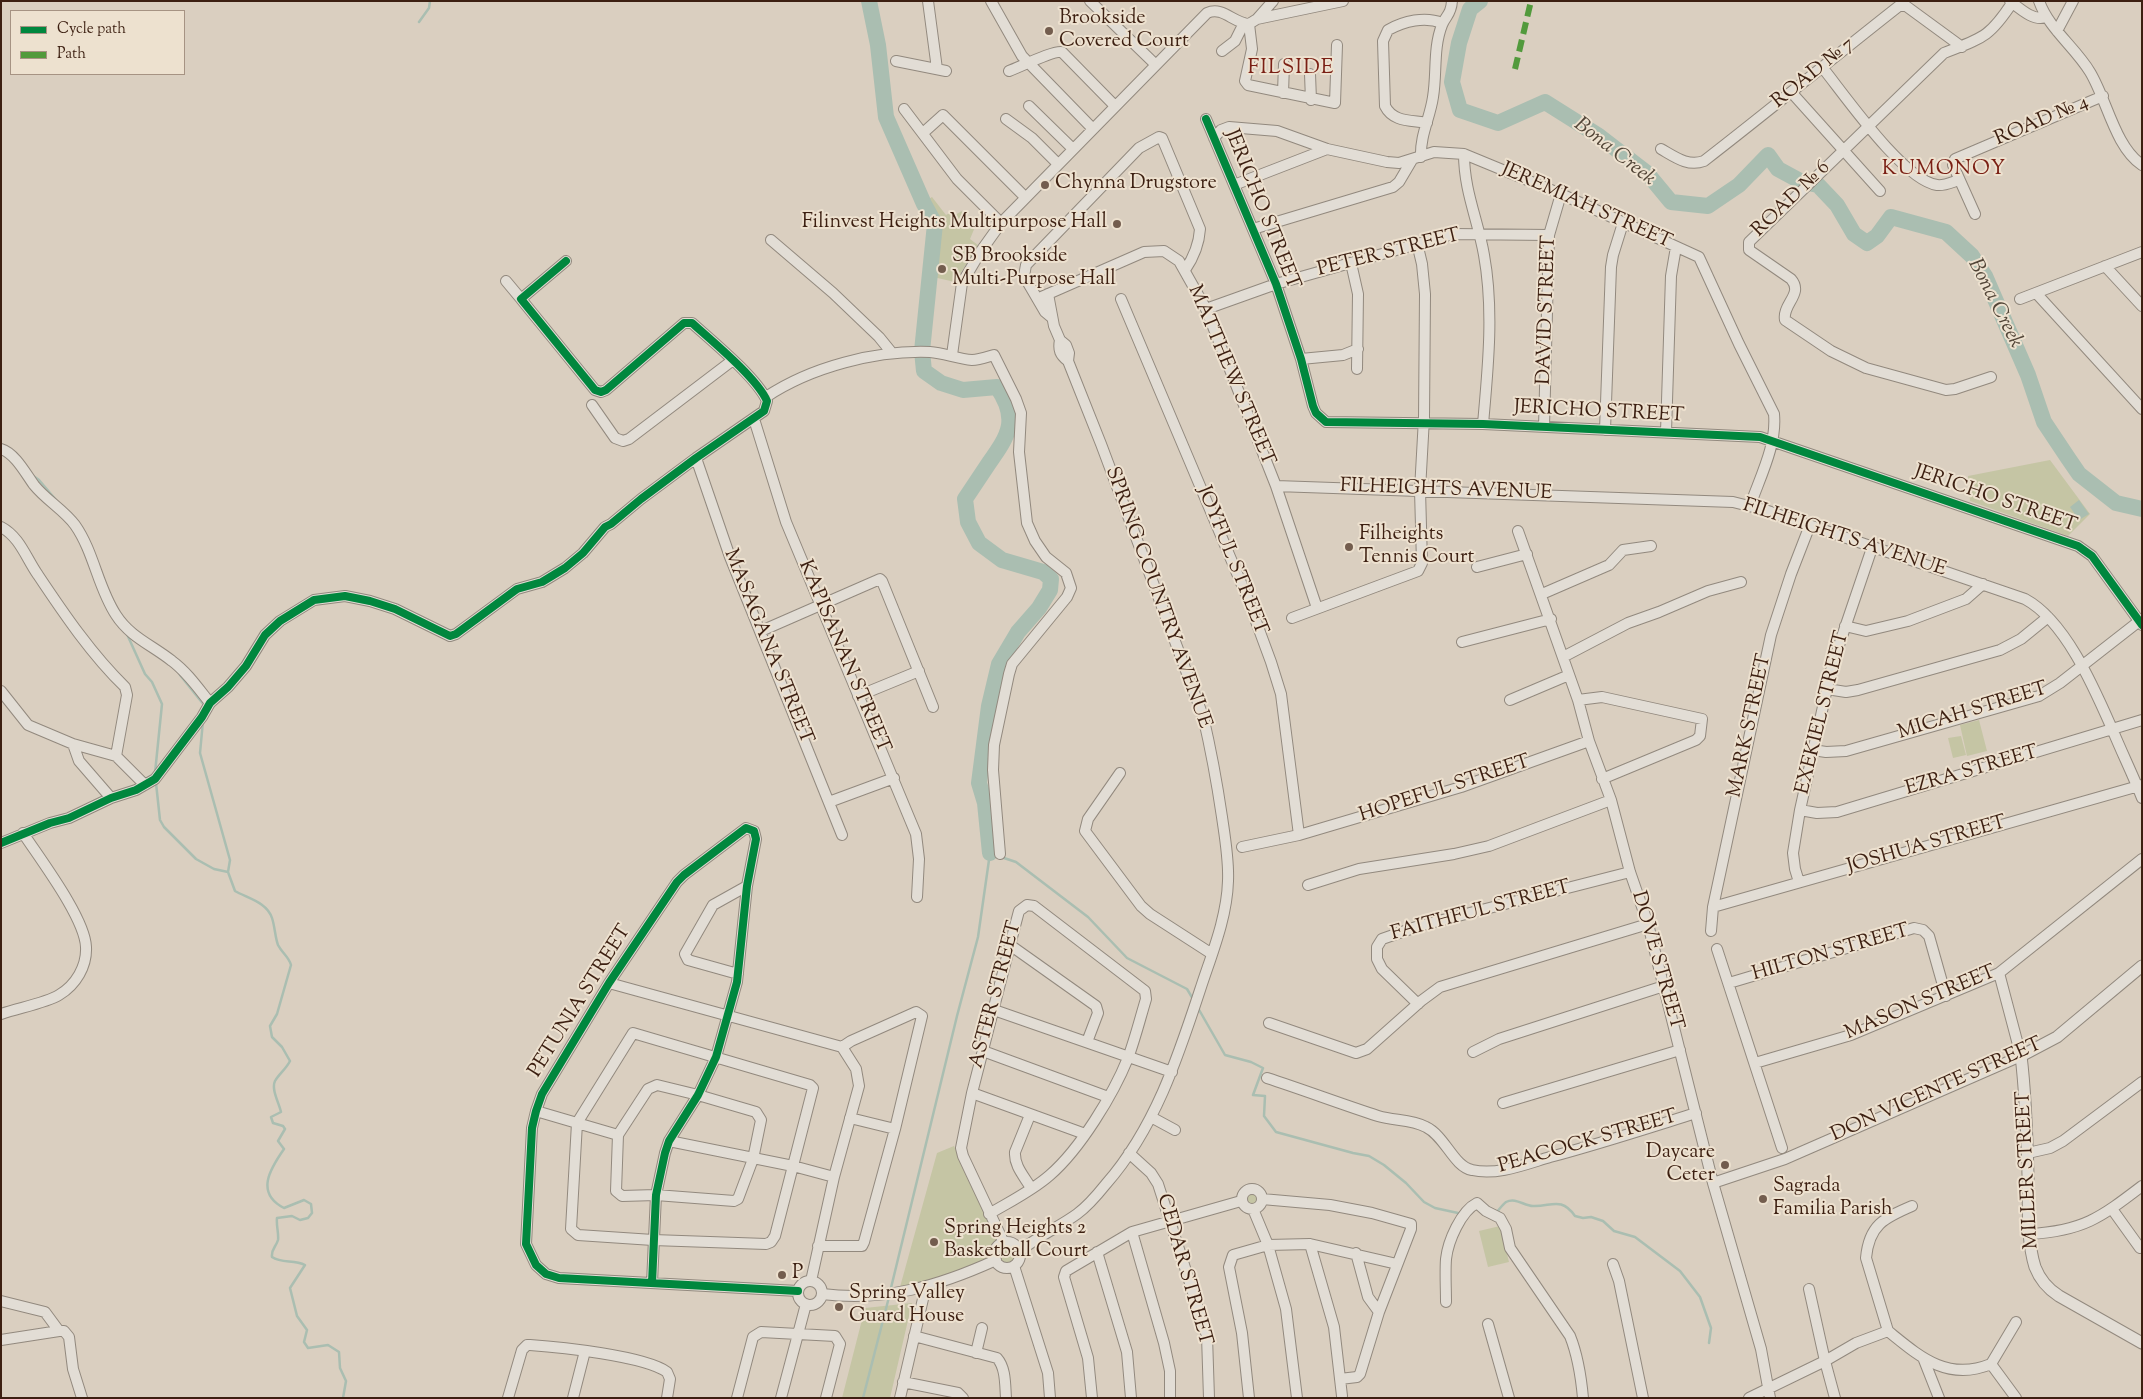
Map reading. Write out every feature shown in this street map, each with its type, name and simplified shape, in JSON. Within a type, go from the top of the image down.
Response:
[{"type":"street","points":[[896,61],[942,70],[928,1]]},
{"type":"street","points":[[991,1],[1016,48],[1029,64],[1093,129]]},
{"type":"street","points":[[1222,50],[1235,41],[1250,22],[1273,1]]},
{"type":"street","points":[[952,354],[962,283],[980,251],[1001,223],[1025,197],[1207,13],[1217,10],[1229,16],[1250,22],[1343,1]]},
{"type":"street","points":[[1253,229],[1393,188],[1399,182],[1416,159],[1427,123],[1434,94],[1435,65],[1442,23],[1448,18],[1452,1]]},
{"type":"street","points":[[2039,1],[2046,17],[2090,71],[2104,96],[2122,142],[2133,158],[2142,165]]},
{"type":"street","points":[[2057,31],[2073,1]]},
{"type":"street","points":[[2011,2],[2034,17],[2043,19],[2046,17]]},
{"type":"street","name":"ROAD № 6","points":[[1991,377],[1955,389],[1946,390],[1854,363],[1785,320],[1785,313],[1795,293],[1795,283],[1791,278],[1749,250],[1748,246],[1749,242],[1816,176],[1944,53],[1974,42],[1992,30],[2011,2]]},
{"type":"street","points":[[1094,3],[1156,65]]},
{"type":"street","name":"ROAD № 7","points":[[1661,149],[1685,162],[1695,164],[1704,161],[1903,4],[1962,47]]},
{"type":"street","points":[[1427,123],[1397,119],[1389,114],[1385,106],[1383,41],[1388,30],[1398,24],[1418,20],[1442,23]]},
{"type":"street","points":[[1250,22],[1252,50],[1246,83],[1283,93],[1311,100],[1335,103],[1337,45]]},
{"type":"street","points":[[1009,71],[1051,53],[1062,52],[1115,106]]},
{"type":"street","points":[[1283,93],[1284,64]]},
{"type":"street","points":[[1822,67],[1869,126],[1912,173],[1935,185],[1944,185],[1959,180],[1975,214]]},
{"type":"street","points":[[1310,74],[1311,100]]},
{"type":"street","points":[[1792,93],[1880,191]]},
{"type":"street","name":"ROAD № 4","points":[[1959,180],[1953,165],[1955,159],[2104,96]]},
{"type":"street","points":[[1030,106],[1072,149]]},
{"type":"street","points":[[904,109],[957,179],[1001,223]]},
{"type":"street","points":[[923,133],[943,115],[1025,197]]},
{"type":"street","points":[[1006,119],[1032,138],[1058,164]]},
{"type":"street","name":"JERICHO STREET","points":[[1206,119],[1276,284],[1301,358],[1313,406],[1316,413],[1326,422],[1483,424],[1743,435],[1773,440],[2078,546],[2092,556],[2141,622]]},
{"type":"street","name":"JEREMIAH STREET","points":[[1214,138],[1221,130],[1229,127],[1277,131],[1327,149],[1399,163],[1434,152],[1464,154],[1562,194],[1699,257],[1704,264],[1739,344],[1770,403],[1775,426],[1773,440],[1750,506]]},
{"type":"street","name":"SPRING COUNTRY AVENUE","points":[[1020,1251],[1038,1237],[1078,1213],[1107,1183],[1129,1153],[1150,1118],[1172,1072],[1212,954],[1223,916],[1228,870],[1214,764],[1203,716],[1068,361],[1069,353],[1066,345],[1060,340],[1051,317],[1045,312],[1043,296],[1024,276],[1026,265],[1140,148],[1159,137],[1162,138],[1200,229],[1194,258],[1185,270]]},
{"type":"street","points":[[1234,185],[1327,149]]},
{"type":"street","points":[[1464,154],[1464,175],[1484,254],[1488,282],[1489,311],[1483,424]]},
{"type":"street","name":"DAVID STREET","points":[[1544,427],[1549,235],[1562,194]]},
{"type":"street","points":[[1605,430],[1611,267],[1623,223]]},
{"type":"street","name":"PETER STREET","points":[[1206,309],[1276,284],[1453,234],[1549,235]]},
{"type":"street","points":[[771,240],[833,293],[879,337],[892,353]]},
{"type":"street","points":[[1292,618],[1418,571],[1422,563],[1420,490],[1424,423],[1425,294],[1422,264],[1417,243]]},
{"type":"street","points":[[1666,432],[1671,276],[1676,248]]},
{"type":"street","name":"MATTHEW STREET","points":[[1043,296],[1144,252],[1164,251],[1179,262],[1206,309],[1276,486],[1317,608]]},
{"type":"street","points":[[2020,299],[2142,252]]},
{"type":"street","points":[[521,299],[566,261]]},
{"type":"street","points":[[1352,263],[1358,294],[1357,369]]},
{"type":"street","points":[[2105,266],[2142,306]]},
{"type":"street","points":[[506,281],[595,390],[601,392],[606,390],[684,323],[692,323],[733,360],[766,403]]},
{"type":"street","points":[[2036,293],[2142,409]]},
{"type":"street","name":"JOYFUL STREET","points":[[1121,299],[1247,597],[1271,662],[1281,694],[1299,835]]},
{"type":"street","points":[[1301,358],[1343,356],[1358,349]]},
{"type":"street","points":[[1,843],[23,833],[69,818],[155,779],[202,717],[210,703],[228,687],[246,666],[265,635],[280,620],[314,600],[345,596],[370,601],[395,609],[441,633],[450,636],[456,634],[517,588],[542,582],[565,568],[584,553],[604,527],[612,524],[641,499],[696,458],[754,419],[766,403],[796,379],[812,373],[892,353],[931,352],[952,354],[971,360],[994,355],[1021,413],[1019,452],[1027,523],[1034,541],[1046,557],[1066,573],[1071,588],[1067,597],[1012,664],[1009,674],[994,745],[993,770],[1000,854]]},
{"type":"street","points":[[592,405],[614,438],[623,442],[630,440],[733,360]]},
{"type":"street","name":"KAPISANAN STREET","points":[[754,419],[786,522],[916,834],[919,859],[917,897]]},
{"type":"street","points":[[1,449],[7,451],[13,457],[38,490],[74,524],[87,547],[115,614],[126,628],[138,639],[180,667],[210,703]]},
{"type":"street","name":"MASAGANA STREET","points":[[696,458],[725,544],[842,835]]},
{"type":"street","name":"FILHEIGHTS AVENUE","points":[[1276,486],[1718,501],[1750,506],[1810,525],[1872,548],[2025,599],[2034,604],[2048,617],[2083,666],[2140,786],[2142,798]]},
{"type":"street","name":"MARK STREET","points":[[1711,931],[1713,907],[1771,635],[1791,574],[1810,525]]},
{"type":"street","points":[[1,527],[14,536],[49,590],[93,651],[125,687],[127,695],[116,756]]},
{"type":"street","name":"DOVE STREET","points":[[1518,531],[1551,619],[1578,700],[1589,741],[1611,800],[1630,872],[1648,924],[1713,1183],[1761,1349],[1769,1392]]},
{"type":"street","points":[[1542,594],[1609,565],[1623,550],[1651,546]]},
{"type":"street","name":"EXEKIEL STREET","points":[[1798,882],[1793,853],[1813,750],[1827,689],[1845,626],[1872,548]]},
{"type":"street","points":[[1477,567],[1527,554]]},
{"type":"street","points":[[761,631],[877,579],[882,580],[933,707]]},
{"type":"street","points":[[1563,657],[1628,623],[1708,591],[1741,582]]},
{"type":"street","points":[[1845,626],[1866,632],[1908,621],[1966,599],[1983,584]]},
{"type":"street","points":[[1827,689],[1846,692],[1858,690],[2000,650],[2021,640],[2048,617]]},
{"type":"street","points":[[1462,642],[1551,619]]},
{"type":"street","name":"MICAH STREET","points":[[1813,750],[1826,752],[1846,751],[2040,696],[2141,622]]},
{"type":"street","points":[[858,696],[919,671]]},
{"type":"street","points":[[1510,700],[1569,675]]},
{"type":"street","points":[[1,691],[28,725],[74,744],[116,756],[145,785]]},
{"type":"street","points":[[1578,700],[1602,697],[1702,719],[1700,736],[1696,740],[1602,779]]},
{"type":"street","name":"EZRA STREET","points":[[1800,810],[1817,813],[1837,812],[2142,720]]},
{"type":"street","name":"HOPEFUL STREET","points":[[1242,847],[1299,835],[1461,788],[1589,741]]},
{"type":"street","points":[[74,744],[79,762],[112,798]]},
{"type":"street","points":[[1120,773],[1088,819],[1085,827],[1087,835],[1141,906],[1150,914],[1212,954]]},
{"type":"street","points":[[829,802],[894,778]]},
{"type":"street","name":"JOSHUA STREET","points":[[1713,907],[2140,786]]},
{"type":"street","points":[[1308,885],[1359,869],[1454,854],[1489,846],[1611,800]]},
{"type":"street","name":"PETUNIA STREET","points":[[747,886],[756,840],[754,831],[746,828],[684,875],[609,983],[542,1094],[536,1111],[532,1128],[526,1244],[536,1265],[546,1274],[558,1278],[798,1291]]},
{"type":"street","points":[[1,1014],[53,999],[76,981],[82,971],[86,958],[85,937],[71,906],[23,833]]},
{"type":"street","name":"MASON STREET","points":[[1755,1063],[1851,1035],[1999,973],[2142,859]]},
{"type":"street","name":"FAITHFUL STREET","points":[[1418,1004],[1382,969],[1377,958],[1377,947],[1382,939],[1419,926],[1630,872]]},
{"type":"street","points":[[738,974],[688,960],[685,954],[713,905],[747,886]]},
{"type":"street","points":[[652,1283],[656,1195],[669,1141],[698,1095],[716,1057],[738,974],[747,886]]},
{"type":"street","name":"ASTER STREET","points":[[989,1214],[1048,1177],[1062,1164],[1085,1134],[1108,1097],[1129,1056],[1146,999],[1145,991],[1034,906],[1027,905],[1020,911],[1010,945],[972,1093],[961,1148],[989,1214],[1004,1243]]},
{"type":"street","points":[[1269,1023],[1356,1053],[1368,1049],[1440,987],[1648,924]]},
{"type":"street","name":"HILTON STREET","points":[[1729,983],[1914,928],[1920,929],[1929,936],[1946,996]]},
{"type":"street","points":[[1010,945],[1096,1006],[1098,1013],[1087,1042]]},
{"type":"street","points":[[1716,949],[1729,983],[1782,1148]]},
{"type":"street","name":"DON VICENTE STREET","points":[[1713,1183],[1785,1159],[2021,1056],[2056,1037],[2142,966]]},
{"type":"street","name":"MILLER STREET","points":[[1999,973],[2021,1056],[2028,1153],[2029,1234],[2036,1269],[2048,1289],[2142,1342]]},
{"type":"street","points":[[609,983],[842,1047],[856,1069],[859,1077],[858,1086],[834,1177],[811,1281]]},
{"type":"street","points":[[1473,1052],[1499,1039],[1664,986]]},
{"type":"street","points":[[994,1010],[1172,1072]]},
{"type":"street","points":[[818,1246],[862,1246],[895,1128],[922,1016],[916,1012],[851,1041],[842,1047]]},
{"type":"street","points":[[633,1033],[810,1085],[813,1088],[775,1236],[771,1242],[766,1244],[578,1235],[571,1228],[577,1123],[633,1033]]},
{"type":"street","points":[[1503,1103],[1680,1050]]},
{"type":"street","points":[[983,1051],[1108,1097]]},
{"type":"street","name":"PEACOCK STREET","points":[[1267,1078],[1380,1117],[1411,1121],[1426,1127],[1438,1134],[1463,1167],[1478,1171],[1499,1171],[1527,1164],[1593,1146],[1696,1113]]},
{"type":"street","points":[[2028,1153],[2050,1148],[2063,1141],[2142,1082]]},
{"type":"street","points":[[652,1086],[657,1086],[698,1095],[756,1112],[760,1116],[761,1120],[752,1159],[738,1199],[734,1201],[656,1195],[622,1196],[616,1191],[618,1135],[648,1089],[652,1086]]},
{"type":"street","points":[[972,1093],[1085,1134]]},
{"type":"street","points":[[536,1111],[618,1135]]},
{"type":"street","points":[[1030,1114],[1015,1152],[1015,1158],[1016,1164],[1031,1188]]},
{"type":"street","points":[[850,1118],[895,1128]]},
{"type":"street","points":[[1150,1118],[1175,1130]]},
{"type":"street","points":[[669,1141],[792,1166],[834,1177]]},
{"type":"street","name":"CEDAR STREET","points":[[1129,1153],[1150,1173],[1158,1184],[1170,1220],[1207,1336],[1210,1398]]},
{"type":"street","points":[[2029,1234],[2071,1229],[2088,1223],[2112,1209],[2142,1186]]},
{"type":"street","points":[[1241,1201],[1244,1192],[1248,1189],[1258,1190],[1262,1199],[1261,1204],[1253,1210]]},
{"type":"street","points":[[1262,1199],[1330,1205],[1405,1221],[1411,1224],[1411,1229],[1379,1312],[1360,1374],[1357,1377],[1340,1379]]},
{"type":"street","points":[[1092,1398],[1088,1358],[1064,1277],[1066,1271],[1132,1232],[1241,1201]]},
{"type":"street","points":[[1241,1201],[1244,1206],[1253,1210],[1268,1246],[1286,1309],[1297,1398]]},
{"type":"street","points":[[1446,1302],[1446,1257],[1459,1220],[1470,1206],[1477,1203],[1486,1211],[1500,1218],[1506,1229],[1510,1248],[1570,1336],[1575,1350],[1583,1398]]},
{"type":"street","points":[[1912,1206],[1888,1216],[1879,1223],[1870,1237],[1867,1247],[1866,1258],[1888,1331],[1924,1360],[1956,1370],[1982,1368],[1990,1364],[2016,1322]]},
{"type":"street","points":[[2112,1209],[2140,1248]]},
{"type":"street","points":[[1132,1232],[1164,1343],[1170,1371],[1170,1398]]},
{"type":"street","points":[[1004,1243],[1014,1244],[1020,1251],[1020,1258],[1014,1266],[1004,1267],[996,1260],[996,1250],[1004,1243]]},
{"type":"street","points":[[1249,1398],[1242,1333],[1229,1263],[1233,1255],[1268,1246],[1310,1244],[1398,1264]]},
{"type":"street","points":[[1310,1244],[1334,1326],[1342,1396]]},
{"type":"street","points":[[1097,1252],[1127,1352],[1131,1398]]},
{"type":"street","points":[[1356,1253],[1368,1297],[1379,1312]]},
{"type":"street","points":[[822,1294],[844,1297],[876,1297],[899,1293],[954,1278],[996,1260]]},
{"type":"street","points":[[1613,1264],[1642,1398]]},
{"type":"street","points":[[1014,1266],[1048,1373],[1050,1398]]},
{"type":"street","points":[[811,1281],[820,1287],[822,1294],[818,1302],[806,1304],[800,1299],[798,1291],[802,1285],[811,1281]]},
{"type":"street","points":[[900,1398],[926,1286]]},
{"type":"street","points":[[1808,1289],[1835,1398]]},
{"type":"street","points":[[1,1301],[45,1312],[59,1330],[69,1337],[73,1369],[82,1398]]},
{"type":"street","points":[[781,1398],[806,1304]]},
{"type":"street","points":[[1488,1324],[1509,1398]]},
{"type":"street","points":[[976,1352],[982,1328]]},
{"type":"street","points":[[1,1340],[59,1330]]},
{"type":"street","points":[[1749,1398],[1769,1392],[1856,1343],[1888,1331]]},
{"type":"street","points":[[737,1398],[753,1337],[761,1332],[835,1336],[840,1344],[826,1398]]},
{"type":"street","points":[[914,1336],[997,1358],[1000,1362],[1006,1398]]},
{"type":"street","points":[[508,1398],[524,1347],[530,1345],[555,1346],[652,1364],[668,1372],[670,1379],[667,1398]]},
{"type":"street","points":[[573,1398],[585,1351]]},
{"type":"street","points":[[1924,1360],[1939,1398]]},
{"type":"street","points":[[1990,1364],[2016,1398]]},
{"type":"street","points":[[903,1382],[958,1393],[962,1398]]},
{"type":"green space","points":[[932,197],[946,215],[953,211],[955,215],[962,211],[975,227],[970,239],[978,245],[955,282],[933,277],[939,233],[937,220],[927,200]]},
{"type":"green space","points":[[2050,460],[2090,514],[2068,536],[1970,501],[1968,476]]},
{"type":"green space","points":[[1979,720],[1987,751],[1967,756],[1960,725]]},
{"type":"green space","points":[[1961,736],[1966,755],[1953,758],[1948,738]]},
{"type":"green space","points":[[954,1146],[997,1242],[991,1247],[987,1258],[949,1275],[900,1287],[937,1153]]},
{"type":"green space","points":[[1252,1190],[1258,1193],[1261,1199],[1258,1205],[1252,1208],[1246,1205],[1243,1199],[1246,1193]]},
{"type":"green space","points":[[1500,1226],[1509,1262],[1488,1267],[1479,1231]]},
{"type":"green space","points":[[1003,1244],[1011,1244],[1018,1251],[1018,1259],[1011,1266],[1003,1266],[996,1259],[996,1251]]},
{"type":"green space","points":[[912,1303],[890,1398],[842,1398],[865,1308]]},
{"type":"shaded area","points":[[2079,500],[2089,514],[2079,520],[2070,507]]},
{"type":"waterway","points":[[419,22],[429,8],[430,1]]},
{"type":"waterway","points":[[869,1],[878,45],[886,117],[924,204],[935,224],[922,351],[924,371],[941,383],[963,390],[997,387],[1008,408],[1009,426],[1002,444],[965,499],[968,522],[979,543],[1002,560],[1043,572],[1051,579],[1050,590],[1039,608],[1018,632],[999,664],[989,706],[979,783],[985,803],[990,853]]},
{"type":"waterway","name":"Bona Creek","points":[[1480,1],[1470,9],[1459,43],[1452,82],[1460,110],[1498,123],[1545,102],[1599,136],[1647,173],[1671,202],[1708,206],[1739,185],[1768,155],[1778,169],[1802,182],[1818,185],[1837,205],[1854,234],[1867,243],[1877,236],[1891,217],[1946,232],[1972,256],[1985,276],[2028,375],[2044,422],[2079,474],[2116,503],[2142,509]]},
{"type":"waterway","points":[[32,475],[39,480],[56,500]]},
{"type":"waterway","points":[[126,632],[145,674],[152,682],[162,704],[155,773]]},
{"type":"waterway","points":[[180,675],[204,705]]},
{"type":"waterway","points":[[203,721],[200,753],[230,860],[228,872]]},
{"type":"waterway","points":[[156,783],[160,820],[164,827],[196,859],[214,869],[228,872],[235,891],[266,908],[272,918],[278,945],[291,965],[277,1014],[270,1026],[272,1037],[282,1047],[290,1061],[274,1084],[281,1112],[271,1117],[273,1123],[283,1126],[285,1129],[278,1141],[284,1149],[270,1173],[268,1188],[275,1202],[284,1208],[304,1200],[311,1204],[312,1213],[308,1218],[300,1220],[292,1216],[277,1218],[278,1240],[272,1257],[305,1265],[290,1288],[297,1316],[307,1330],[304,1342],[308,1348],[328,1345],[339,1352],[340,1368],[346,1381],[343,1398]]},
{"type":"waterway","points":[[890,1292],[978,937],[990,853],[996,855]]},
{"type":"waterway","points":[[1001,857],[1016,862],[1088,917],[1127,958],[1187,989],[1193,999]]},
{"type":"waterway","points":[[1198,1008],[1225,1055],[1251,1062],[1263,1068],[1253,1095],[1265,1096],[1264,1116],[1276,1132],[1369,1156],[1384,1165],[1406,1183],[1424,1202],[1435,1208],[1458,1213]]},
{"type":"waterway","points":[[1495,1214],[1506,1202],[1510,1201],[1533,1206],[1560,1204],[1565,1206],[1575,1216],[1591,1217],[1603,1221],[1614,1231],[1635,1237],[1680,1271],[1700,1297],[1711,1328],[1709,1343]]},
{"type":"waterway","points":[[863,1398],[889,1297]]},
{"type":"marked path","points":[[1515,69],[1531,1]]},
{"type":"cycle path","points":[[1206,119],[1276,284],[1301,359],[1313,406],[1316,413],[1326,422],[1483,424],[1760,437],[2078,546],[2092,556],[2142,625]]},
{"type":"cycle path","points":[[1,843],[50,823],[69,818],[111,798],[136,790],[155,779],[202,717],[210,703],[228,687],[246,666],[265,635],[280,621],[314,600],[345,596],[370,601],[395,609],[450,636],[456,634],[517,589],[542,582],[565,568],[583,553],[605,527],[696,458],[764,411],[767,401],[754,382],[692,323],[684,323],[606,390],[601,392],[595,390],[521,299],[566,261]]},
{"type":"cycle path","points":[[652,1283],[656,1195],[665,1153],[669,1141],[698,1095],[716,1057],[737,982],[747,886],[756,839],[754,831],[746,828],[677,882],[609,983],[542,1094],[532,1128],[526,1244],[536,1265],[546,1274],[559,1278],[798,1291]]},
{"type":"place","name":"Brookside Covered Court","points":[[1049,31]]},
{"type":"place","name":"Chynna Drugstore","points":[[1045,185]]},
{"type":"place","name":"Filinvest Heights Multipurpose Hall","points":[[1117,224]]},
{"type":"place","name":"SB Brookside Multi-Purpose Hall","points":[[942,269]]},
{"type":"place","name":"Filheights Tennis Court","points":[[1349,547]]},
{"type":"place","name":"Daycare Ceter","points":[[1725,1165]]},
{"type":"place","name":"Sagrada Familia Parish","points":[[1763,1199]]},
{"type":"place","name":"Spring Heights 2 Basketball Court","points":[[934,1242]]},
{"type":"place","name":"P","points":[[782,1275]]},
{"type":"place","name":"Spring Valley Guard House","points":[[839,1307]]},
{"type":"district","name":"FILSIDE","points":[[1291,69]]},
{"type":"district","name":"KUMONOY","points":[[1944,170]]}]
